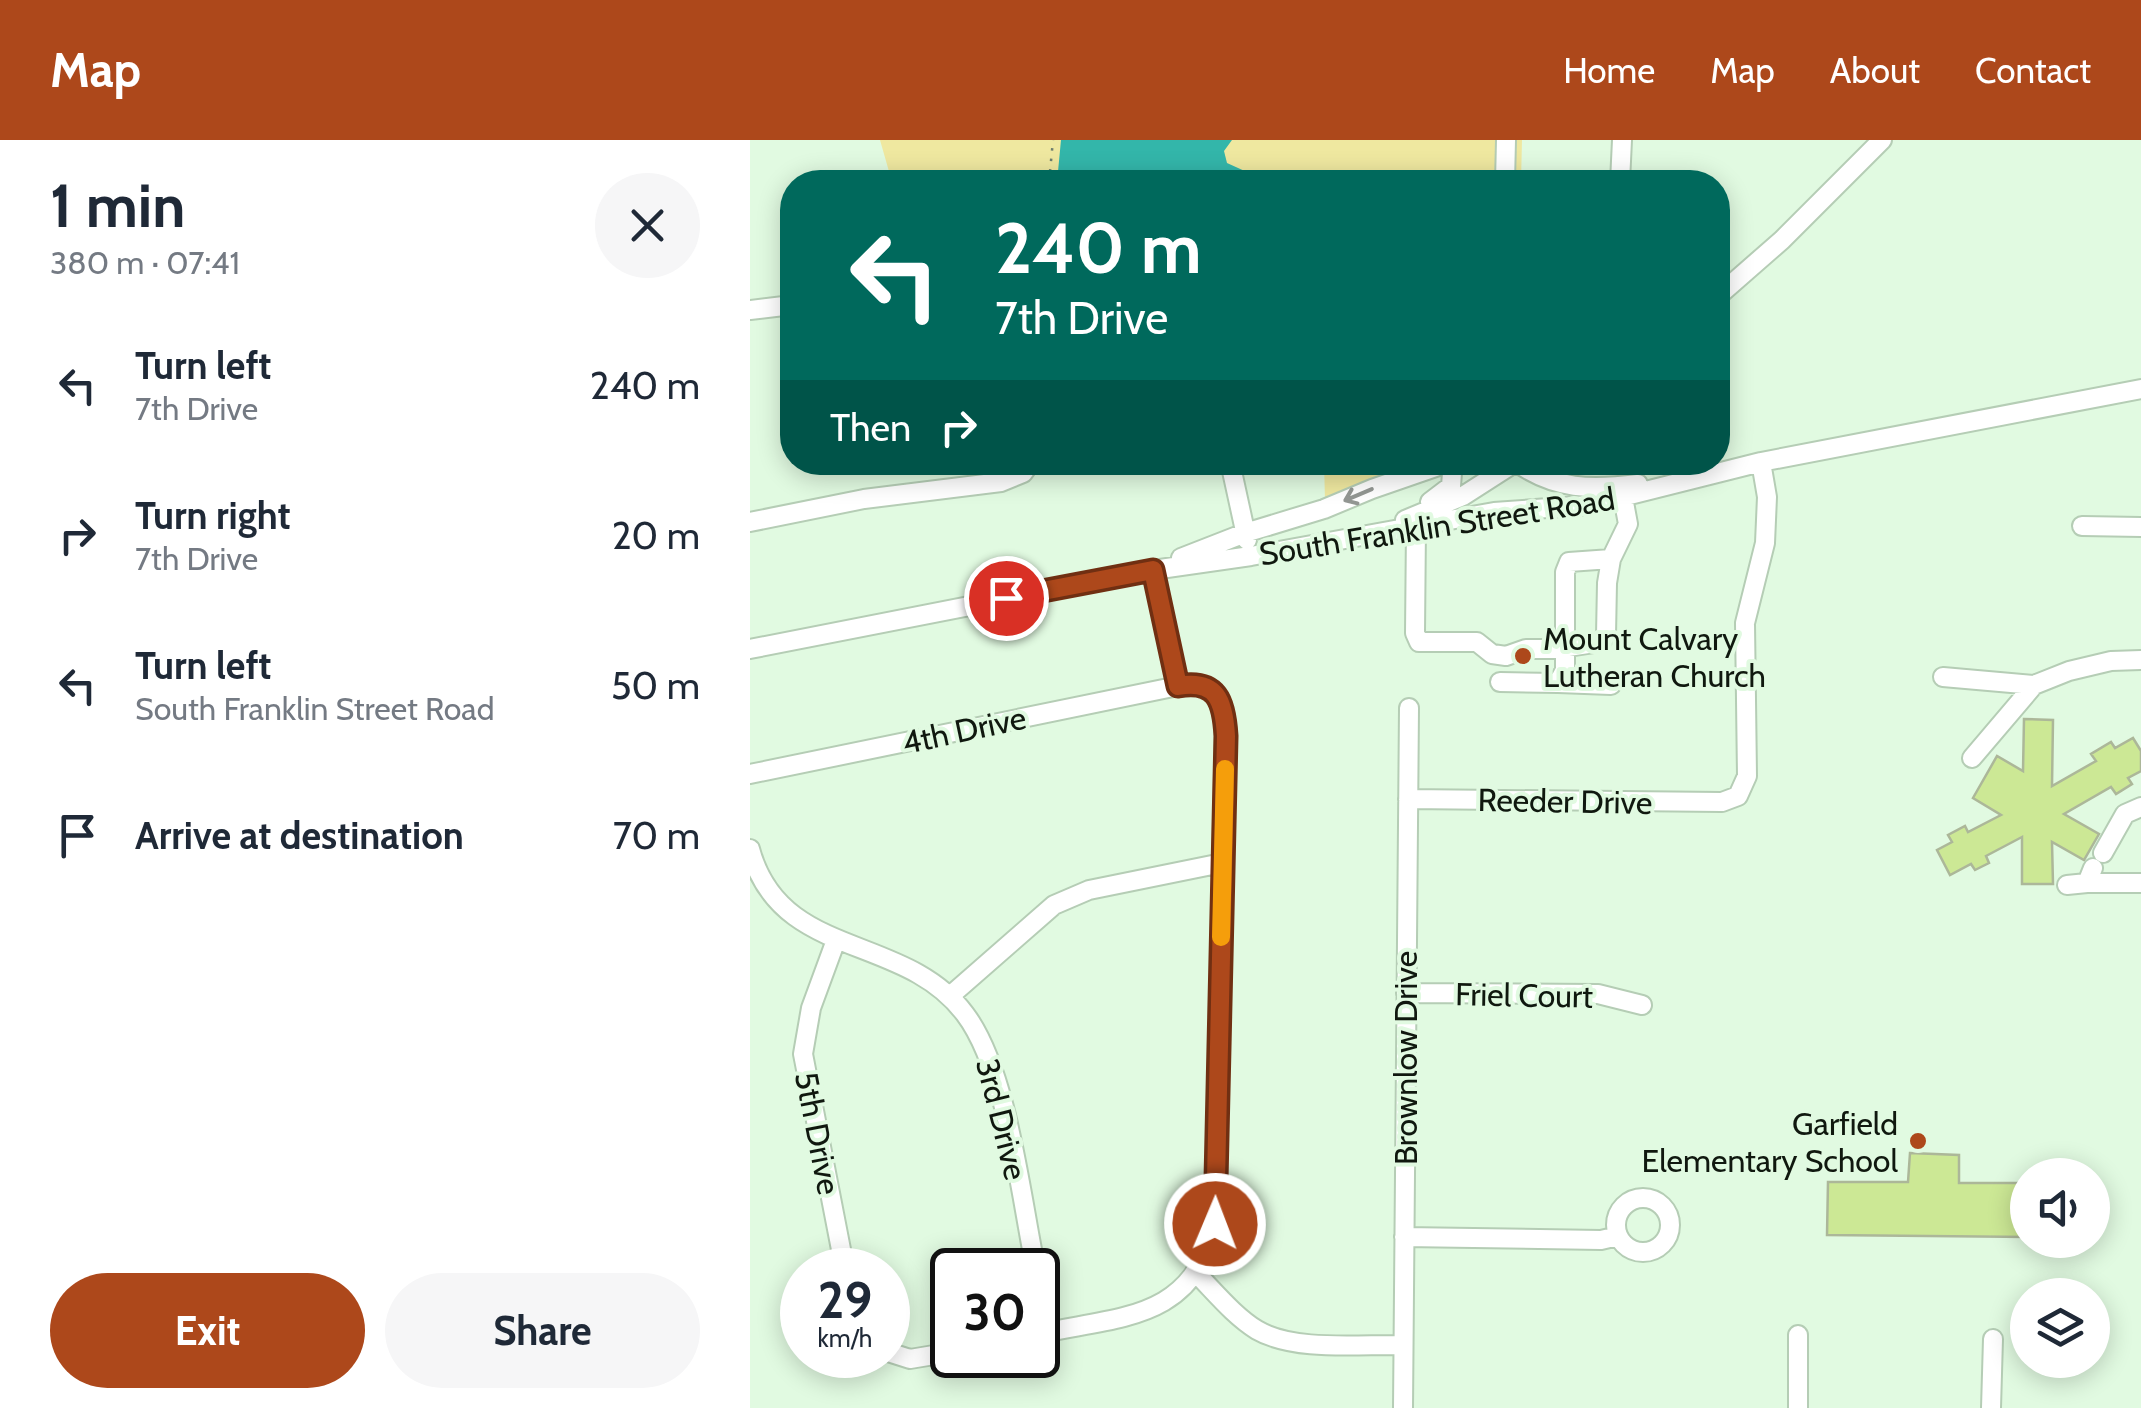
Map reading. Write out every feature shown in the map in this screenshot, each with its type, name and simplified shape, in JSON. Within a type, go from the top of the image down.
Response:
[{"type":"street","points":[[1506,140],[1506,170]]},
{"type":"street","points":[[1621,170],[1622,140]]},
{"type":"street","points":[[1730,286],[1782,240],[1882,140]]},
{"type":"street","points":[[750,310],[780,306]]},
{"type":"street","name":"South Franklin Street Road","points":[[1730,469],[2141,389]]},
{"type":"street","name":"Reeder Drive","points":[[1408,799],[1722,802],[1738,796],[1746,780],[1746,622],[1766,530],[1762,462]]},
{"type":"street","points":[[750,522],[864,499],[990,484],[1017,475]]},
{"type":"street","points":[[1233,475],[1250,556]]},
{"type":"street","name":"South Franklin Street Road","points":[[1153,570],[1245,532],[1324,510],[1405,475]]},
{"type":"street","points":[[1348,540],[1442,496],[1451,475]]},
{"type":"street","points":[[1348,540],[1439,508],[1498,475]]},
{"type":"street","name":"South Franklin Street Road","points":[[1553,475],[1588,488],[1694,475]]},
{"type":"street","name":"South Franklin Street Road","points":[[750,649],[1153,570],[1348,540],[1494,512],[1579,506],[1707,475]]},
{"type":"street","points":[[1416,527],[1414,634],[1419,642],[1477,642],[1492,654],[1506,656],[1526,649],[1555,649],[1600,642],[1606,634],[1611,560],[1628,524],[1624,497]]},
{"type":"street","points":[[2082,526],[2141,527]]},
{"type":"street","points":[[1558,683],[1565,670],[1565,572],[1569,562],[1611,560]]},
{"type":"street","points":[[1060,1330],[1147,1312],[1166,1301],[1194,1272],[1210,1246],[1215,1224],[1226,736],[1216,694],[1202,685],[1178,686],[1153,570]]},
{"type":"street","points":[[1942,678],[2034,684],[2112,661],[2141,660]]},
{"type":"street","points":[[1500,682],[1611,685]]},
{"type":"street","points":[[1972,758],[2034,684]]},
{"type":"street","name":"4th Drive","points":[[750,774],[1178,686]]},
{"type":"street","name":"Brownlow Drive","points":[[1403,1408],[1408,708]]},
{"type":"street","points":[[2066,885],[2094,868],[2125,814],[2141,807]]},
{"type":"street","name":"3rd Drive","points":[[750,849],[759,872],[785,908],[805,926],[915,970],[950,996],[976,1031],[993,1068],[1031,1248]]},
{"type":"street","points":[[950,996],[1054,905],[1089,890],[1222,863]]},
{"type":"street","points":[[2094,868],[2141,883]]},
{"type":"street","name":"5th Drive","points":[[836,940],[805,1032],[803,1064],[841,1248]]},
{"type":"street","name":"Friel Court","points":[[1406,993],[1598,994],[1642,1006]]},
{"type":"street","points":[[1404,1237],[1601,1240],[1618,1236]]},
{"type":"street","points":[[1194,1272],[1246,1322],[1276,1338],[1294,1342],[1403,1345]]},
{"type":"street","points":[[1798,1335],[1798,1408]]},
{"type":"street","points":[[1991,1408],[1993,1339]]},
{"type":"path","points":[[1050,170],[1053,140]]},
{"type":"shaded area","points":[[880,140],[1522,140],[1521,170],[889,170]]},
{"type":"shaded area","points":[[1324,475],[1385,475],[1325,501]]},
{"type":"water","points":[[1061,140],[1232,140],[1224,151],[1227,163],[1242,170],[1058,170]]},
{"type":"building","points":[[2024,719],[2053,720],[2052,786],[2096,761],[2091,754],[2111,742],[2115,748],[2133,738],[2141,751],[2141,771],[2128,778],[2132,784],[2116,794],[2111,787],[2064,814],[2099,834],[2084,860],[2052,842],[2053,884],[2022,884],[2022,837],[1986,856],[1989,863],[1975,870],[1971,864],[1950,875],[1937,850],[1952,842],[1948,835],[1965,826],[1968,832],[2001,815],[1973,798],[1997,756],[2023,771]]},
{"type":"building","points":[[1910,1153],[1959,1155],[1959,1183],[2010,1183],[2010,1237],[1827,1235],[1828,1182],[1908,1182]]},
{"type":"slow traffic","points":[[1221,937],[1225,769]]},
{"type":"place","name":"Mount Calvary Lutheran Church","points":[[1523,656]]},
{"type":"place","name":"Garfield Elementary School","points":[[1918,1141]]},
{"type":"route","points":[[1006,598],[1153,570],[1178,686],[1202,685],[1220,701],[1226,736],[1215,1224]]}]
